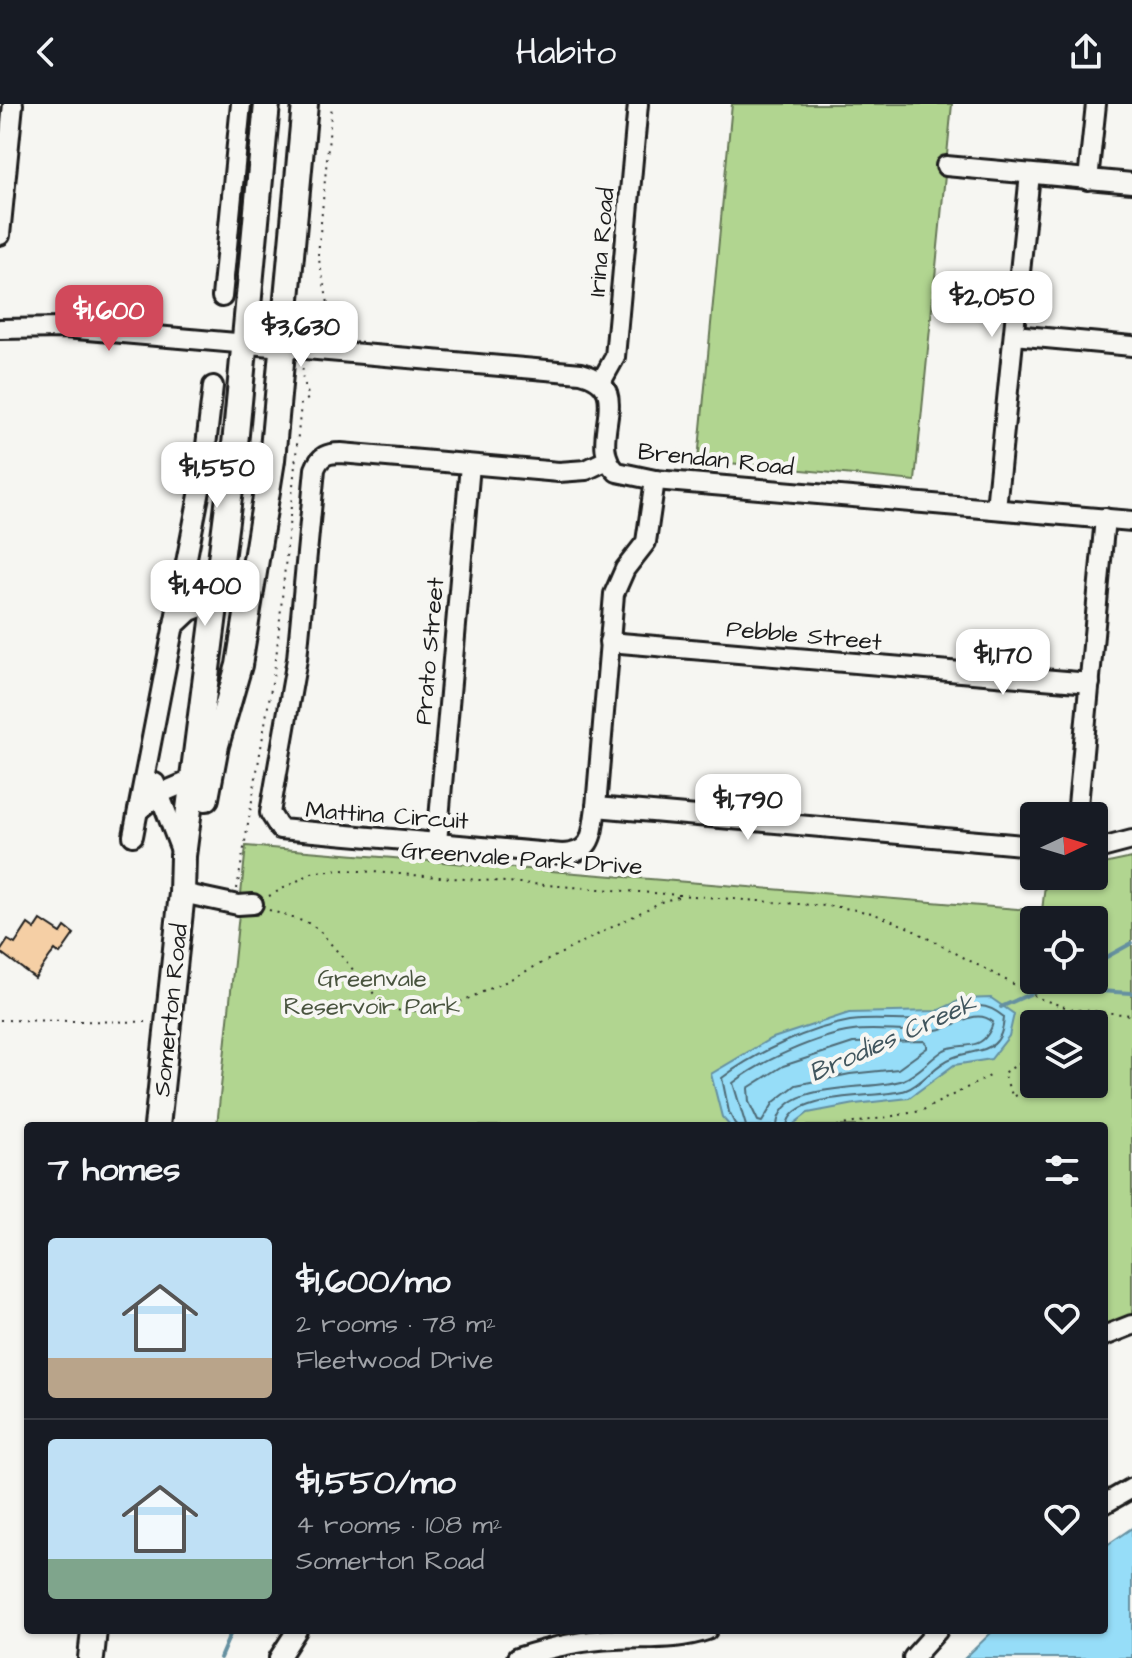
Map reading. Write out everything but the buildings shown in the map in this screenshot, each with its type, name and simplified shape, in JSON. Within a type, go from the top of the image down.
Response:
[{"type":"main road","name":"Somerton Road","points":[[157,1122],[182,893],[183,856],[245,343],[267,104]]},
{"type":"main road","name":"Somerton Road","points":[[182,893],[194,857],[216,745],[239,665],[272,460],[294,347],[305,104]]},
{"type":"main road","points":[[91,1658],[94,1634]]},
{"type":"street","points":[[0,235],[5,139],[13,104]]},
{"type":"street","points":[[222,297],[241,104]]},
{"type":"street","name":"Irina Road","points":[[601,382],[615,357],[638,104]]},
{"type":"street","points":[[1088,180],[1096,104]]},
{"type":"street","points":[[946,166],[1132,183]]},
{"type":"street","points":[[996,508],[1030,174]]},
{"type":"street","points":[[226,254],[237,277],[250,293]]},
{"type":"street","points":[[0,329],[65,328],[294,347],[581,373],[601,382]]},
{"type":"street","points":[[1014,335],[1132,346]]},
{"type":"street","name":"Brendan Road","points":[[601,382],[608,392],[607,460],[617,472],[655,480],[1132,521]]},
{"type":"street","name":"Somerton Road","points":[[133,836],[202,480],[213,386]]},
{"type":"street","name":"Mattina Circuit","points":[[607,460],[586,470],[559,472],[341,453],[331,453],[319,459],[315,469],[297,659],[270,813],[280,829],[575,854],[586,846],[592,836],[596,807],[609,642],[618,580],[646,542],[655,480]]},
{"type":"street","name":"Prato Street","points":[[437,842],[470,465]]},
{"type":"street","points":[[1078,802],[1105,518]]},
{"type":"street","points":[[173,627],[190,611],[216,601]]},
{"type":"street","name":"Pebble Street","points":[[609,642],[1090,683]]},
{"type":"street","name":"Somerton Road","points":[[194,779],[216,745]]},
{"type":"street","name":"Somerton Road","points":[[148,762],[183,856]]},
{"type":"street","points":[[138,811],[159,794],[194,779]]},
{"type":"street","points":[[596,807],[1020,845]]},
{"type":"street","points":[[1108,846],[1132,840]]},
{"type":"street","points":[[182,893],[243,904]]},
{"type":"street","points":[[1108,1334],[1132,1325]]},
{"type":"street","points":[[1108,1502],[1132,1488]]},
{"type":"street","points":[[279,1658],[294,1634]]},
{"type":"street","points":[[517,1658],[573,1644],[613,1639],[671,1639],[691,1634]]},
{"type":"street","points":[[913,1658],[934,1634]]},
{"type":"path","points":[[332,104],[318,255],[330,313],[306,319],[294,347],[309,398],[301,404],[276,659],[243,904],[296,918],[318,929],[381,1002],[411,1012],[434,1011],[472,998],[661,902],[686,895]]},
{"type":"path","name":"Greenvale Park Drive","points":[[243,904],[303,876],[331,870],[839,907],[872,913],[905,926],[1041,999],[1078,1010]]},
{"type":"path","name":"Greenvale Park Drive","points":[[1108,1014],[1132,1015]]},
{"type":"path","points":[[0,1020],[169,1022]]},
{"type":"path","points":[[1020,1063],[1003,1073],[1013,1097],[1020,1094]]},
{"type":"path","points":[[859,1122],[921,1111],[990,1076]]},
{"type":"green space","points":[[732,104],[952,104],[915,481],[698,460]]},
{"type":"green space","name":"Greenvale Reservoir Park","points":[[246,846],[1020,909],[1020,994],[1108,994],[1108,906],[1043,906],[1044,890],[1108,890],[1108,863],[1132,858],[1132,1316],[1108,1326],[1108,1122],[217,1122]]},
{"type":"water","points":[[991,998],[1014,1014],[1009,1036],[991,1059],[954,1065],[909,1098],[808,1113],[796,1122],[726,1122],[722,1117],[711,1074],[770,1039],[849,1013],[937,1011],[963,999]]},
{"type":"water","points":[[1132,1528],[1132,1658],[965,1658],[990,1634],[1108,1634],[1108,1544]]},
{"type":"waterway","name":"Brodies Creek","points":[[1108,956],[1132,943]]},
{"type":"waterway","points":[[1108,992],[1132,993]]},
{"type":"waterway","name":"Brodies Creek","points":[[1001,1007],[1030,994]]},
{"type":"waterway","name":"Brodies Creek","points":[[220,1658],[230,1634]]}]
